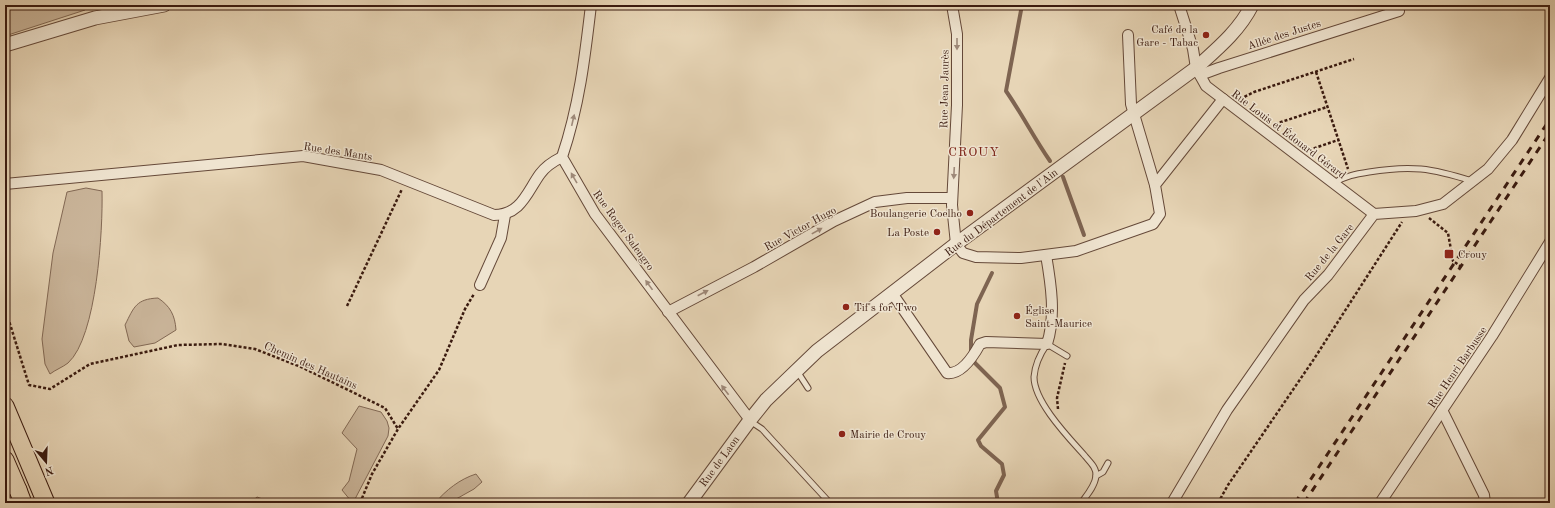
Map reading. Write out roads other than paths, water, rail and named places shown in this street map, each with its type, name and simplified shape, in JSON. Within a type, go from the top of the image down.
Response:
[{"type":"main road","points":[[5,406],[46,503]]},
{"type":"main road","points":[[5,460],[20,497]]},
{"type":"main road","points":[[5,472],[20,497]]},
{"type":"street","points":[[5,45],[95,18],[164,5]]},
{"type":"street","points":[[480,285],[501,238],[505,215],[515,208],[528,195],[540,173],[552,162],[562,157],[570,133],[583,74],[591,5]]},
{"type":"street","name":"Rue Jean Jaurès","points":[[952,5],[957,34],[957,105],[952,198],[956,244]]},
{"type":"street","points":[[1179,5],[1193,49],[1198,72]]},
{"type":"street","name":"Rue du Département de l'Ain","points":[[750,420],[796,370],[817,351],[956,244],[1133,114],[1198,72],[1225,43],[1248,14],[1252,5]]},
{"type":"street","name":"Allée des Justes","points":[[1198,72],[1399,11]]},
{"type":"street","points":[[956,244],[963,253],[976,258],[1021,258],[1076,251],[1153,224],[1160,214],[1155,185],[1130,104],[1128,35]]},
{"type":"street","name":"Rue Louis et Édouard Gérard","points":[[1198,72],[1206,86],[1374,214]]},
{"type":"street","points":[[1374,214],[1408,212],[1443,204],[1488,169],[1512,140],[1550,78]]},
{"type":"street","points":[[1155,185],[1223,98]]},
{"type":"street","name":"Rue des Mants","points":[[5,184],[303,156],[381,170],[494,215],[505,215]]},
{"type":"street","name":"Rue Roger Salengro","points":[[562,157],[595,214],[750,420]]},
{"type":"street","name":"Rue Victor Hugo","points":[[668,312],[754,267],[834,222],[875,202],[907,198],[952,198]]},
{"type":"street","name":"Rue de la Gare","points":[[1172,503],[1227,410],[1304,300],[1328,275],[1374,214]]},
{"type":"street","name":"Rue Henri Barbusse","points":[[1380,503],[1492,336],[1550,242]]},
{"type":"street","points":[[892,294],[947,373],[956,373],[974,356],[980,344],[986,342],[1047,344],[1050,332],[1052,291],[1046,255]]},
{"type":"street","points":[[1442,410],[1484,494],[1485,503]]},
{"type":"street","name":"Rue de Laon","points":[[688,503],[750,420]]},
{"type":"lane","points":[[1334,183],[1341,178],[1350,175],[1394,168],[1420,168],[1448,173],[1472,181]]},
{"type":"lane","points":[[1067,356],[1047,344],[1038,356],[1034,378],[1036,389],[1046,407],[1065,434],[1095,468],[1096,476]]},
{"type":"lane","points":[[796,370],[808,388]]},
{"type":"lane","points":[[750,420],[762,429],[830,503]]},
{"type":"lane","points":[[1081,503],[1096,476],[1103,472],[1108,463]]},
{"type":"waterway","points":[[1022,5],[1006,91],[1050,161]]},
{"type":"waterway","points":[[1063,177],[1084,235]]},
{"type":"waterway","points":[[992,273],[977,304],[971,340],[971,353],[975,363],[1000,388],[1005,407],[978,440],[981,446],[1002,464],[1004,475],[996,491],[998,503]]},
{"type":"railway","points":[[1295,503],[1550,119]]},
{"type":"railway","points":[[1304,503],[1550,132]]},
{"type":"place","name":"Café de la Gare - Tabac","points":[[1206,35]]},
{"type":"place","name":"Boulangerie Coelho","points":[[970,213]]},
{"type":"place","name":"La Poste","points":[[937,232]]},
{"type":"place","name":"Crouy","points":[[1449,254]]},
{"type":"place","name":"Tif's for Two","points":[[846,307]]},
{"type":"place","name":"Église Saint-Maurice","points":[[1017,316]]},
{"type":"place","name":"Mairie de Crouy","points":[[842,434]]},
{"type":"district","name":"CROUY","points":[[974,151]]}]
